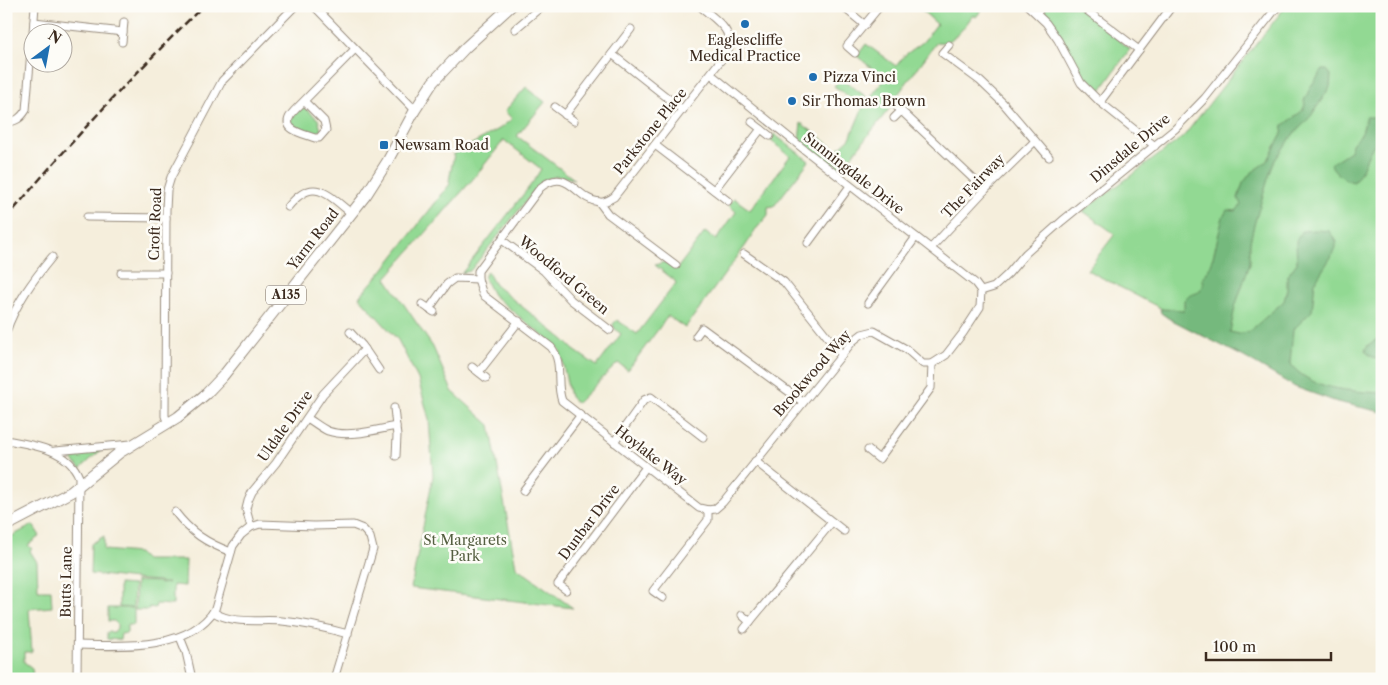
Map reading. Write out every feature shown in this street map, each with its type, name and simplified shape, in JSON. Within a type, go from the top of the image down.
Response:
[{"type":"main road","name":"Yarm Road","points":[[6,526],[80,486],[119,453],[168,424],[216,384],[379,176],[433,82],[449,64],[511,6]]},
{"type":"street","points":[[34,22],[35,6]]},
{"type":"street","name":"Croft Road","points":[[168,424],[165,416],[166,194],[169,181],[219,86],[231,71],[295,6]]},
{"type":"street","points":[[314,6],[416,110]]},
{"type":"street","points":[[515,29],[519,20],[542,6]]},
{"type":"street","name":"Parkstone Place","points":[[603,202],[614,197],[712,75],[728,51],[730,39],[725,28],[700,6]]},
{"type":"street","points":[[842,6],[865,25]]},
{"type":"street","points":[[855,53],[847,46],[880,6]]},
{"type":"street","points":[[1028,6],[1037,13],[1058,40],[1080,83],[1100,102],[1155,146]]},
{"type":"street","points":[[1037,13],[1042,6]]},
{"type":"street","points":[[1081,6],[1139,50]]},
{"type":"street","points":[[1100,102],[1172,6]]},
{"type":"street","name":"Dinsdale Drive","points":[[981,291],[994,287],[1026,253],[1062,221],[1175,128],[1205,98],[1278,6]]},
{"type":"street","points":[[122,42],[124,22]]},
{"type":"street","points":[[72,26],[123,32]]},
{"type":"street","points":[[565,115],[631,29]]},
{"type":"street","points":[[949,44],[942,53],[980,81],[1003,103],[1049,157]]},
{"type":"street","points":[[304,101],[325,124],[325,132],[319,138],[295,130],[288,125],[289,117],[304,101],[355,49]]},
{"type":"street","points":[[612,54],[682,110]]},
{"type":"street","points":[[6,122],[16,121],[22,117],[26,110],[29,72]]},
{"type":"street","name":"Sunningdale Drive","points":[[712,75],[975,283],[981,291]]},
{"type":"street","points":[[892,103],[985,190]]},
{"type":"street","points":[[555,107],[574,122]]},
{"type":"street","points":[[894,118],[901,111]]},
{"type":"street","points":[[752,122],[770,136]]},
{"type":"street","points":[[714,190],[761,129]]},
{"type":"street","name":"The Fairway","points":[[931,248],[985,190],[1035,141]]},
{"type":"street","points":[[655,145],[728,201]]},
{"type":"street","points":[[422,304],[432,311],[447,284],[455,278],[478,279],[478,271],[540,188],[547,182],[557,180],[570,183],[590,199],[603,202],[608,214],[676,266]]},
{"type":"street","points":[[808,243],[850,186]]},
{"type":"street","points":[[288,207],[299,195],[308,190],[315,190],[326,193],[351,213]]},
{"type":"street","points":[[87,217],[166,218]]},
{"type":"street","points":[[868,303],[916,237]]},
{"type":"street","name":"Woodford Green","points":[[502,240],[544,271],[571,300],[610,330]]},
{"type":"street","points":[[744,254],[784,282],[842,355]]},
{"type":"street","points":[[6,332],[18,303],[52,257]]},
{"type":"street","points":[[121,274],[166,273]]},
{"type":"street","name":"Hoylake Way","points":[[478,279],[484,295],[551,347],[556,354],[559,392],[562,401],[699,508],[708,510]]},
{"type":"street","points":[[868,450],[879,459],[931,388],[932,364],[946,355],[967,327],[980,307],[981,291]]},
{"type":"street","points":[[479,372],[519,321]]},
{"type":"street","points":[[696,336],[702,328],[803,402]]},
{"type":"street","name":"Brookwood Way","points":[[708,510],[715,509],[723,502],[803,402],[862,334],[874,331],[906,349],[923,364],[932,364]]},
{"type":"street","points":[[350,332],[380,370]]},
{"type":"street","name":"Uldale Drive","points":[[251,527],[246,509],[250,496],[276,463],[331,384],[365,349]]},
{"type":"street","points":[[472,367],[486,378]]},
{"type":"street","points":[[614,442],[646,396],[653,398],[703,437]]},
{"type":"street","points":[[394,408],[396,456]]},
{"type":"street","points":[[523,491],[580,416]]},
{"type":"street","points":[[307,418],[326,430],[342,433],[363,432],[396,426]]},
{"type":"street","points":[[686,434],[691,427]]},
{"type":"street","points":[[6,440],[55,451],[134,444]]},
{"type":"street","points":[[55,451],[76,470],[80,486]]},
{"type":"street","points":[[755,461],[844,531]]},
{"type":"street","name":"Dunbar Drive","points":[[566,590],[558,584],[646,467]]},
{"type":"street","points":[[524,475],[531,480]]},
{"type":"street","name":"Butts Lane","points":[[77,679],[78,496],[80,486]]},
{"type":"street","points":[[663,598],[653,591],[708,520],[708,510]]},
{"type":"street","points":[[175,512],[183,523],[198,536],[231,552]]},
{"type":"street","points":[[744,628],[832,522]]},
{"type":"street","points":[[78,645],[151,644],[180,637],[196,629],[213,612],[218,601],[231,552],[237,540],[251,527],[260,524],[314,526],[353,524],[363,529],[370,537],[373,549],[334,679]]},
{"type":"street","points":[[213,612],[229,620],[293,622],[348,634]]},
{"type":"street","points":[[742,615],[750,622]]},
{"type":"street","points":[[180,637],[186,652],[192,679]]},
{"type":"green space","points":[[917,6],[943,6],[949,11],[954,6],[985,6],[976,17],[973,15],[953,38],[948,41],[937,42],[899,93],[888,104],[889,109],[840,171],[799,140],[801,123],[837,150],[850,138],[863,107],[834,86],[841,78],[869,99],[885,79],[857,56],[866,44],[896,66],[905,55],[923,42],[937,24]]},
{"type":"green space","points":[[1048,6],[1077,6],[1130,49],[1101,90],[1094,90],[1081,72],[1059,33],[1046,16],[1045,9]]},
{"type":"green space","points":[[1286,6],[1382,6],[1382,410],[1328,395],[1087,270],[1115,234],[1083,211],[1183,137]]},
{"type":"green space","points":[[1323,70],[1327,70],[1331,75],[1330,87],[1311,116],[1292,136],[1275,160],[1269,176],[1250,242],[1250,263],[1235,307],[1230,332],[1239,334],[1250,331],[1284,301],[1287,289],[1287,276],[1297,263],[1296,241],[1302,231],[1329,231],[1337,242],[1331,257],[1315,282],[1312,311],[1293,330],[1290,363],[1298,372],[1319,384],[1344,390],[1382,393],[1382,412],[1337,402],[1295,387],[1244,357],[1168,318],[1161,313],[1160,309],[1184,310],[1184,300],[1190,294],[1199,292],[1203,285],[1203,279],[1211,265],[1223,217],[1227,210],[1236,211],[1241,205],[1238,198],[1243,183],[1250,174],[1268,160],[1282,134],[1283,126],[1302,111],[1305,105],[1304,101],[1311,86]]},
{"type":"green space","name":"St Margarets Park","points":[[526,87],[545,102],[517,136],[574,179],[557,176],[543,180],[470,271],[462,273],[541,169],[504,140],[473,179],[386,278],[433,347],[452,391],[490,425],[516,567],[573,608],[411,588],[433,476],[429,419],[418,379],[398,340],[359,297],[382,271],[450,184],[454,154],[499,129],[512,119],[505,111]]},
{"type":"green space","points":[[305,108],[318,119],[321,130],[316,134],[292,125],[291,119],[300,109]]},
{"type":"green space","points":[[1382,108],[1382,135],[1373,146],[1354,182],[1346,180],[1330,164],[1350,151],[1352,144],[1362,133],[1366,117],[1374,117]]},
{"type":"green space","points":[[774,134],[809,161],[774,206],[768,207],[768,215],[685,328],[668,316],[628,370],[618,363],[577,403],[570,397],[560,350],[493,295],[484,278],[487,271],[495,285],[574,350],[597,366],[621,334],[614,328],[613,324],[617,320],[637,334],[676,283],[655,265],[664,262],[676,270],[705,232],[716,240],[736,212],[729,205],[734,198],[750,210],[790,156],[770,140]]},
{"type":"green space","points":[[1382,336],[1382,362],[1369,355],[1365,350],[1368,345]]},
{"type":"green space","points":[[101,450],[80,469],[68,454]]},
{"type":"green space","points":[[33,525],[40,536],[28,545],[32,549],[30,551],[37,562],[38,590],[51,590],[52,607],[29,609],[32,652],[24,652],[24,662],[32,668],[33,677],[29,679],[6,679],[6,539]]},
{"type":"green space","points":[[104,536],[104,550],[138,553],[145,560],[186,560],[185,586],[173,585],[173,605],[156,604],[155,608],[149,607],[149,610],[135,610],[136,581],[168,583],[90,574],[91,544]]},
{"type":"green space","points":[[119,584],[134,585],[133,608],[119,607]]},
{"type":"green space","points":[[108,608],[134,608],[134,625],[127,625],[127,633],[121,634],[120,640],[107,639],[107,632],[114,632],[117,628],[117,624],[114,621],[108,621]]},
{"type":"railway","points":[[6,219],[102,110],[203,6]]},
{"type":"place","name":"Eaglescliffe Medical Practice","points":[[745,24]]},
{"type":"place","name":"Pizza Vinci","points":[[813,77]]},
{"type":"place","name":"Sir Thomas Brown","points":[[792,101]]},
{"type":"place","name":"Newsam Road","points":[[384,145]]}]
